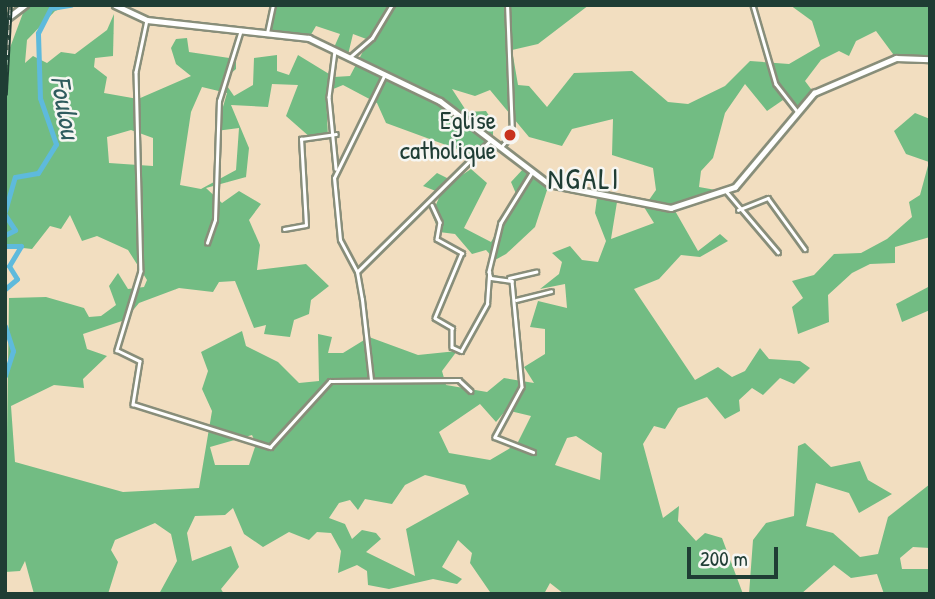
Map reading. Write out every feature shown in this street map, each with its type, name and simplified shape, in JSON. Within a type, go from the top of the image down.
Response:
[{"type":"street","points":[[5,20],[25,5]]},
{"type":"street","points":[[115,5],[147,20],[309,38],[440,101],[548,184],[671,208],[727,192],[796,110],[814,93],[896,58],[930,59]]},
{"type":"street","points":[[267,33],[274,5]]},
{"type":"street","points":[[350,57],[372,38],[392,5]]},
{"type":"street","points":[[499,147],[512,134],[507,5]]},
{"type":"street","points":[[753,5],[776,83],[796,110]]},
{"type":"street","points":[[147,20],[136,72],[142,271],[117,350],[140,360],[133,404],[270,447],[322,386],[371,381],[459,380],[471,391]]},
{"type":"street","points":[[207,243],[215,220],[219,101],[241,30]]},
{"type":"street","points":[[335,51],[329,97],[336,134],[340,240],[357,272],[371,381]]},
{"type":"street","points":[[336,171],[384,76]]},
{"type":"street","points":[[284,229],[306,225],[301,139],[336,134]]},
{"type":"street","points":[[357,272],[432,205],[491,140]]},
{"type":"street","points":[[432,205],[440,222],[437,239],[462,253],[435,318],[452,328],[452,347],[461,351],[486,304],[489,272],[501,223],[532,173]]},
{"type":"street","points":[[727,192],[738,210],[778,252]]},
{"type":"street","points":[[738,210],[768,198],[805,249]]},
{"type":"street","points":[[489,272],[491,278],[509,278],[536,272]]},
{"type":"street","points":[[509,278],[516,300],[521,394],[495,437],[533,452]]},
{"type":"street","points":[[516,300],[551,291]]},
{"type":"green space","points":[[26,5],[71,5],[55,11],[27,40],[25,63],[33,56],[47,63],[61,52],[75,54],[107,30],[114,14],[113,56],[95,58],[94,67],[107,77],[104,93],[138,99],[191,76],[176,64],[171,48],[176,39],[187,38],[189,52],[236,59],[236,69],[223,80],[234,96],[253,85],[254,58],[277,55],[277,71],[289,75],[298,55],[334,77],[350,76],[369,40],[353,34],[347,59],[332,52],[340,34],[316,26],[309,38],[265,33],[270,5],[589,5],[538,44],[512,50],[518,85],[529,86],[547,107],[574,73],[632,71],[668,102],[688,104],[725,86],[750,61],[789,64],[820,46],[812,21],[790,5],[930,5],[930,59],[896,58],[876,31],[856,41],[849,56],[839,51],[821,60],[805,81],[814,93],[796,110],[783,100],[767,111],[745,84],[725,113],[713,158],[701,171],[699,187],[727,192],[674,209],[698,251],[720,234],[728,241],[700,257],[681,255],[659,279],[634,289],[695,380],[718,367],[732,377],[745,371],[760,348],[769,359],[800,361],[810,368],[794,384],[780,378],[763,395],[752,388],[739,400],[740,411],[725,419],[707,397],[678,408],[665,429],[654,426],[643,444],[663,518],[679,506],[678,521],[696,541],[705,533],[722,538],[743,594],[564,594],[550,583],[544,594],[490,592],[470,563],[472,553],[458,540],[442,567],[462,579],[457,584],[433,579],[389,589],[368,585],[367,571],[357,565],[338,573],[341,551],[331,533],[317,532],[309,540],[289,532],[263,547],[244,534],[233,508],[225,515],[195,516],[187,533],[192,561],[231,546],[239,567],[221,589],[224,594],[159,594],[177,561],[171,534],[155,523],[115,540],[111,550],[118,562],[108,594],[34,594],[25,561],[20,571],[5,572],[9,298],[46,297],[84,308],[89,317],[101,316],[116,305],[109,286],[118,273],[128,289],[144,287],[147,280],[128,250],[97,236],[82,241],[70,215],[61,229],[50,226],[32,249],[5,246],[5,61]],"holes":[[[272,84],[298,85],[286,116],[311,138],[328,138],[326,92],[343,85],[377,103],[386,123],[476,156],[493,145],[493,122],[486,111],[467,112],[452,89],[475,96],[490,90],[529,137],[562,146],[572,129],[613,119],[612,155],[653,168],[656,190],[644,207],[654,223],[611,239],[617,202],[597,198],[595,213],[606,241],[598,262],[582,260],[570,246],[552,253],[562,262],[559,274],[540,289],[565,284],[567,308],[538,301],[530,327],[545,329],[545,354],[524,367],[534,383],[504,378],[487,392],[446,385],[442,371],[457,351],[418,355],[369,337],[343,353],[328,353],[332,337],[318,334],[319,381],[299,383],[278,362],[246,346],[242,331],[201,352],[208,371],[202,389],[212,411],[199,488],[123,492],[15,462],[11,406],[54,385],[84,388],[83,379],[107,356],[87,349],[83,334],[125,320],[139,303],[179,288],[213,292],[219,282],[235,281],[254,328],[266,325],[264,334],[290,337],[294,320],[309,314],[311,300],[329,286],[306,264],[257,270],[260,245],[249,220],[261,204],[239,191],[222,203],[206,188],[246,177],[249,148],[231,105],[268,107]],[[202,87],[227,93],[216,131],[239,128],[236,170],[201,189],[180,185],[191,112]],[[131,130],[153,138],[153,166],[109,163],[107,137]],[[480,404],[496,422],[506,410],[531,416],[517,444],[490,460],[449,453],[439,432]],[[252,435],[256,444],[249,465],[215,465],[210,447]],[[576,436],[602,453],[600,480],[555,465],[567,438]],[[425,475],[465,485],[469,494],[406,529],[415,576],[366,552],[381,539],[376,533],[362,530],[352,539],[345,524],[329,518],[339,503],[350,500],[358,510],[365,499],[392,504],[405,485]]]},
{"type":"green space","points":[[915,113],[930,119],[930,237],[895,247],[895,263],[870,264],[852,273],[828,295],[829,322],[798,334],[792,307],[803,298],[792,281],[814,275],[834,254],[861,253],[887,239],[912,217],[909,202],[920,195],[929,162],[906,154],[894,131]]},
{"type":"green space","points":[[524,168],[549,184],[535,227],[506,254],[495,260],[486,250],[472,254],[455,234],[439,232],[432,214],[441,193],[423,186],[437,173],[453,181],[471,169],[487,183],[464,228],[491,242],[517,196],[511,182]]},
{"type":"green space","points":[[930,286],[930,310],[902,322],[896,304]]},
{"type":"green space","points":[[805,443],[831,467],[860,461],[868,480],[892,494],[859,513],[849,493],[816,483],[806,526],[833,533],[860,557],[878,554],[888,517],[930,484],[930,548],[913,547],[900,558],[902,569],[930,569],[930,592],[884,594],[877,574],[851,578],[834,565],[801,594],[749,594],[753,540],[766,523],[794,516],[798,446]]},
{"type":"waterway","name":"Foulou","points":[[5,211],[15,177],[38,173],[56,144],[40,98],[38,33],[51,8],[71,5]]},
{"type":"waterway","name":"Foulou","points":[[5,215],[15,230],[5,235]]},
{"type":"waterway","name":"Foulou","points":[[5,246],[21,246],[9,266],[17,279],[5,289]]},
{"type":"waterway","name":"Foulou","points":[[5,326],[13,351],[5,376]]},
{"type":"railway","points":[[5,95],[10,5]]},
{"type":"place","name":"Eglise catholique","points":[[510,135]]},
{"type":"district","name":"NGALI","points":[[584,178]]}]
